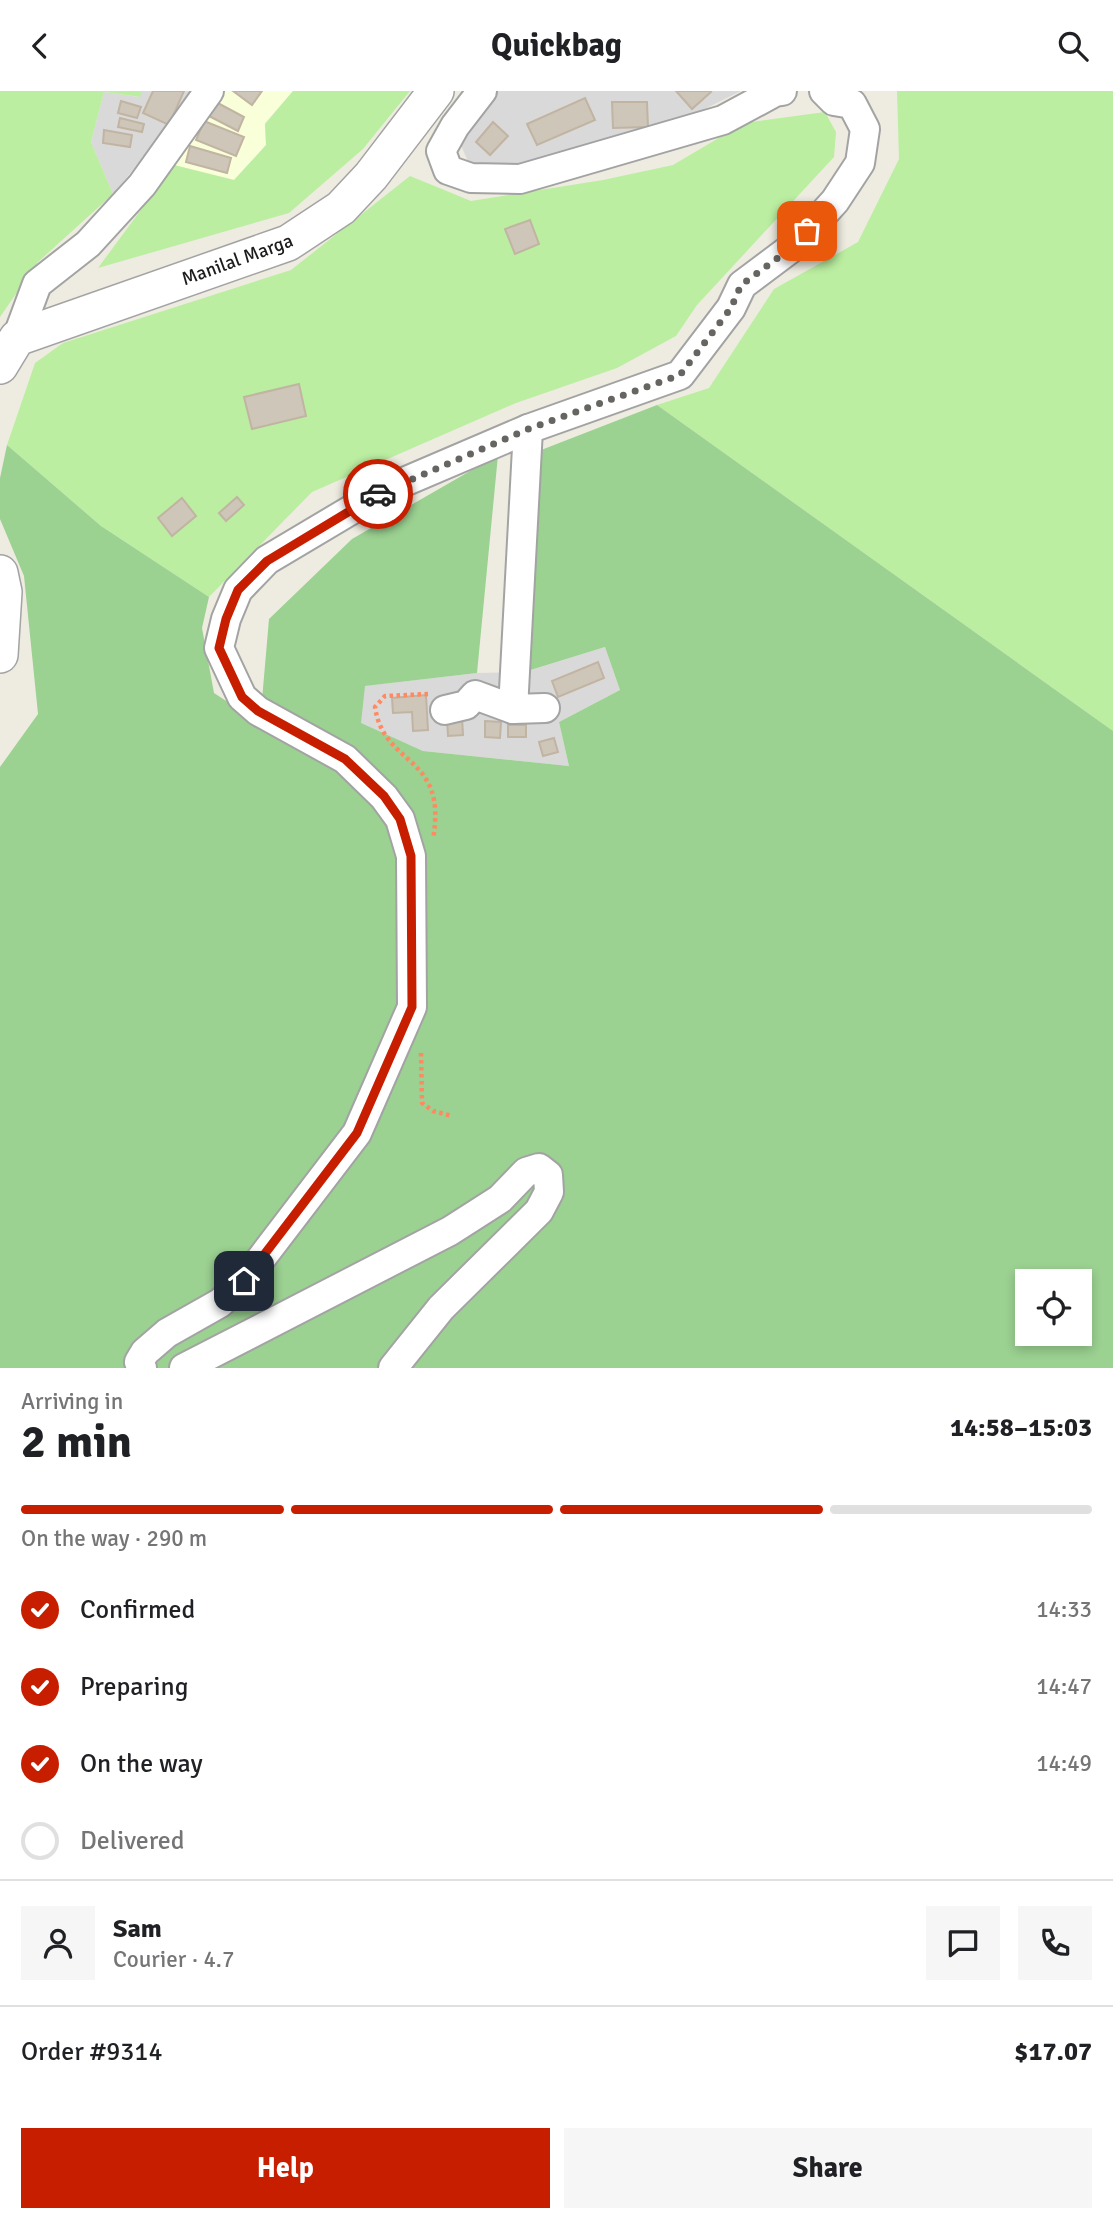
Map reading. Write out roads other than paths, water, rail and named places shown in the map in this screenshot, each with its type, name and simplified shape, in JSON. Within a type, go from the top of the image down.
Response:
[{"type":"street","points":[[8,352],[37,284],[88,244],[142,185],[209,91]]},
{"type":"street","name":"Manilal Marga","points":[[8,352],[289,243],[341,208],[370,176],[436,91]]},
{"type":"street","points":[[482,91],[440,151],[449,170],[471,178],[520,179],[723,120],[782,91]]},
{"type":"street","points":[[723,120],[756,91]]},
{"type":"street","points":[[142,1368],[139,1363],[145,1352],[167,1333],[220,1303],[244,1281],[357,1133],[412,1007],[411,856],[400,819],[384,796],[345,759],[258,711],[242,697],[219,648],[226,619],[238,590],[267,561],[383,491],[528,429],[680,375],[731,308],[741,285],[794,246],[835,201],[860,163],[865,129],[852,104],[834,101],[824,91]]},
{"type":"street","points":[[513,709],[528,429]]},
{"type":"street","points":[[0,573],[5,592],[0,655]]},
{"type":"street","points":[[445,709],[466,705],[475,695],[513,709],[545,708]]},
{"type":"street","points":[[184,1368],[450,1231],[500,1199],[526,1172],[539,1167],[548,1175],[549,1192],[539,1211],[441,1308],[393,1368]]}]
